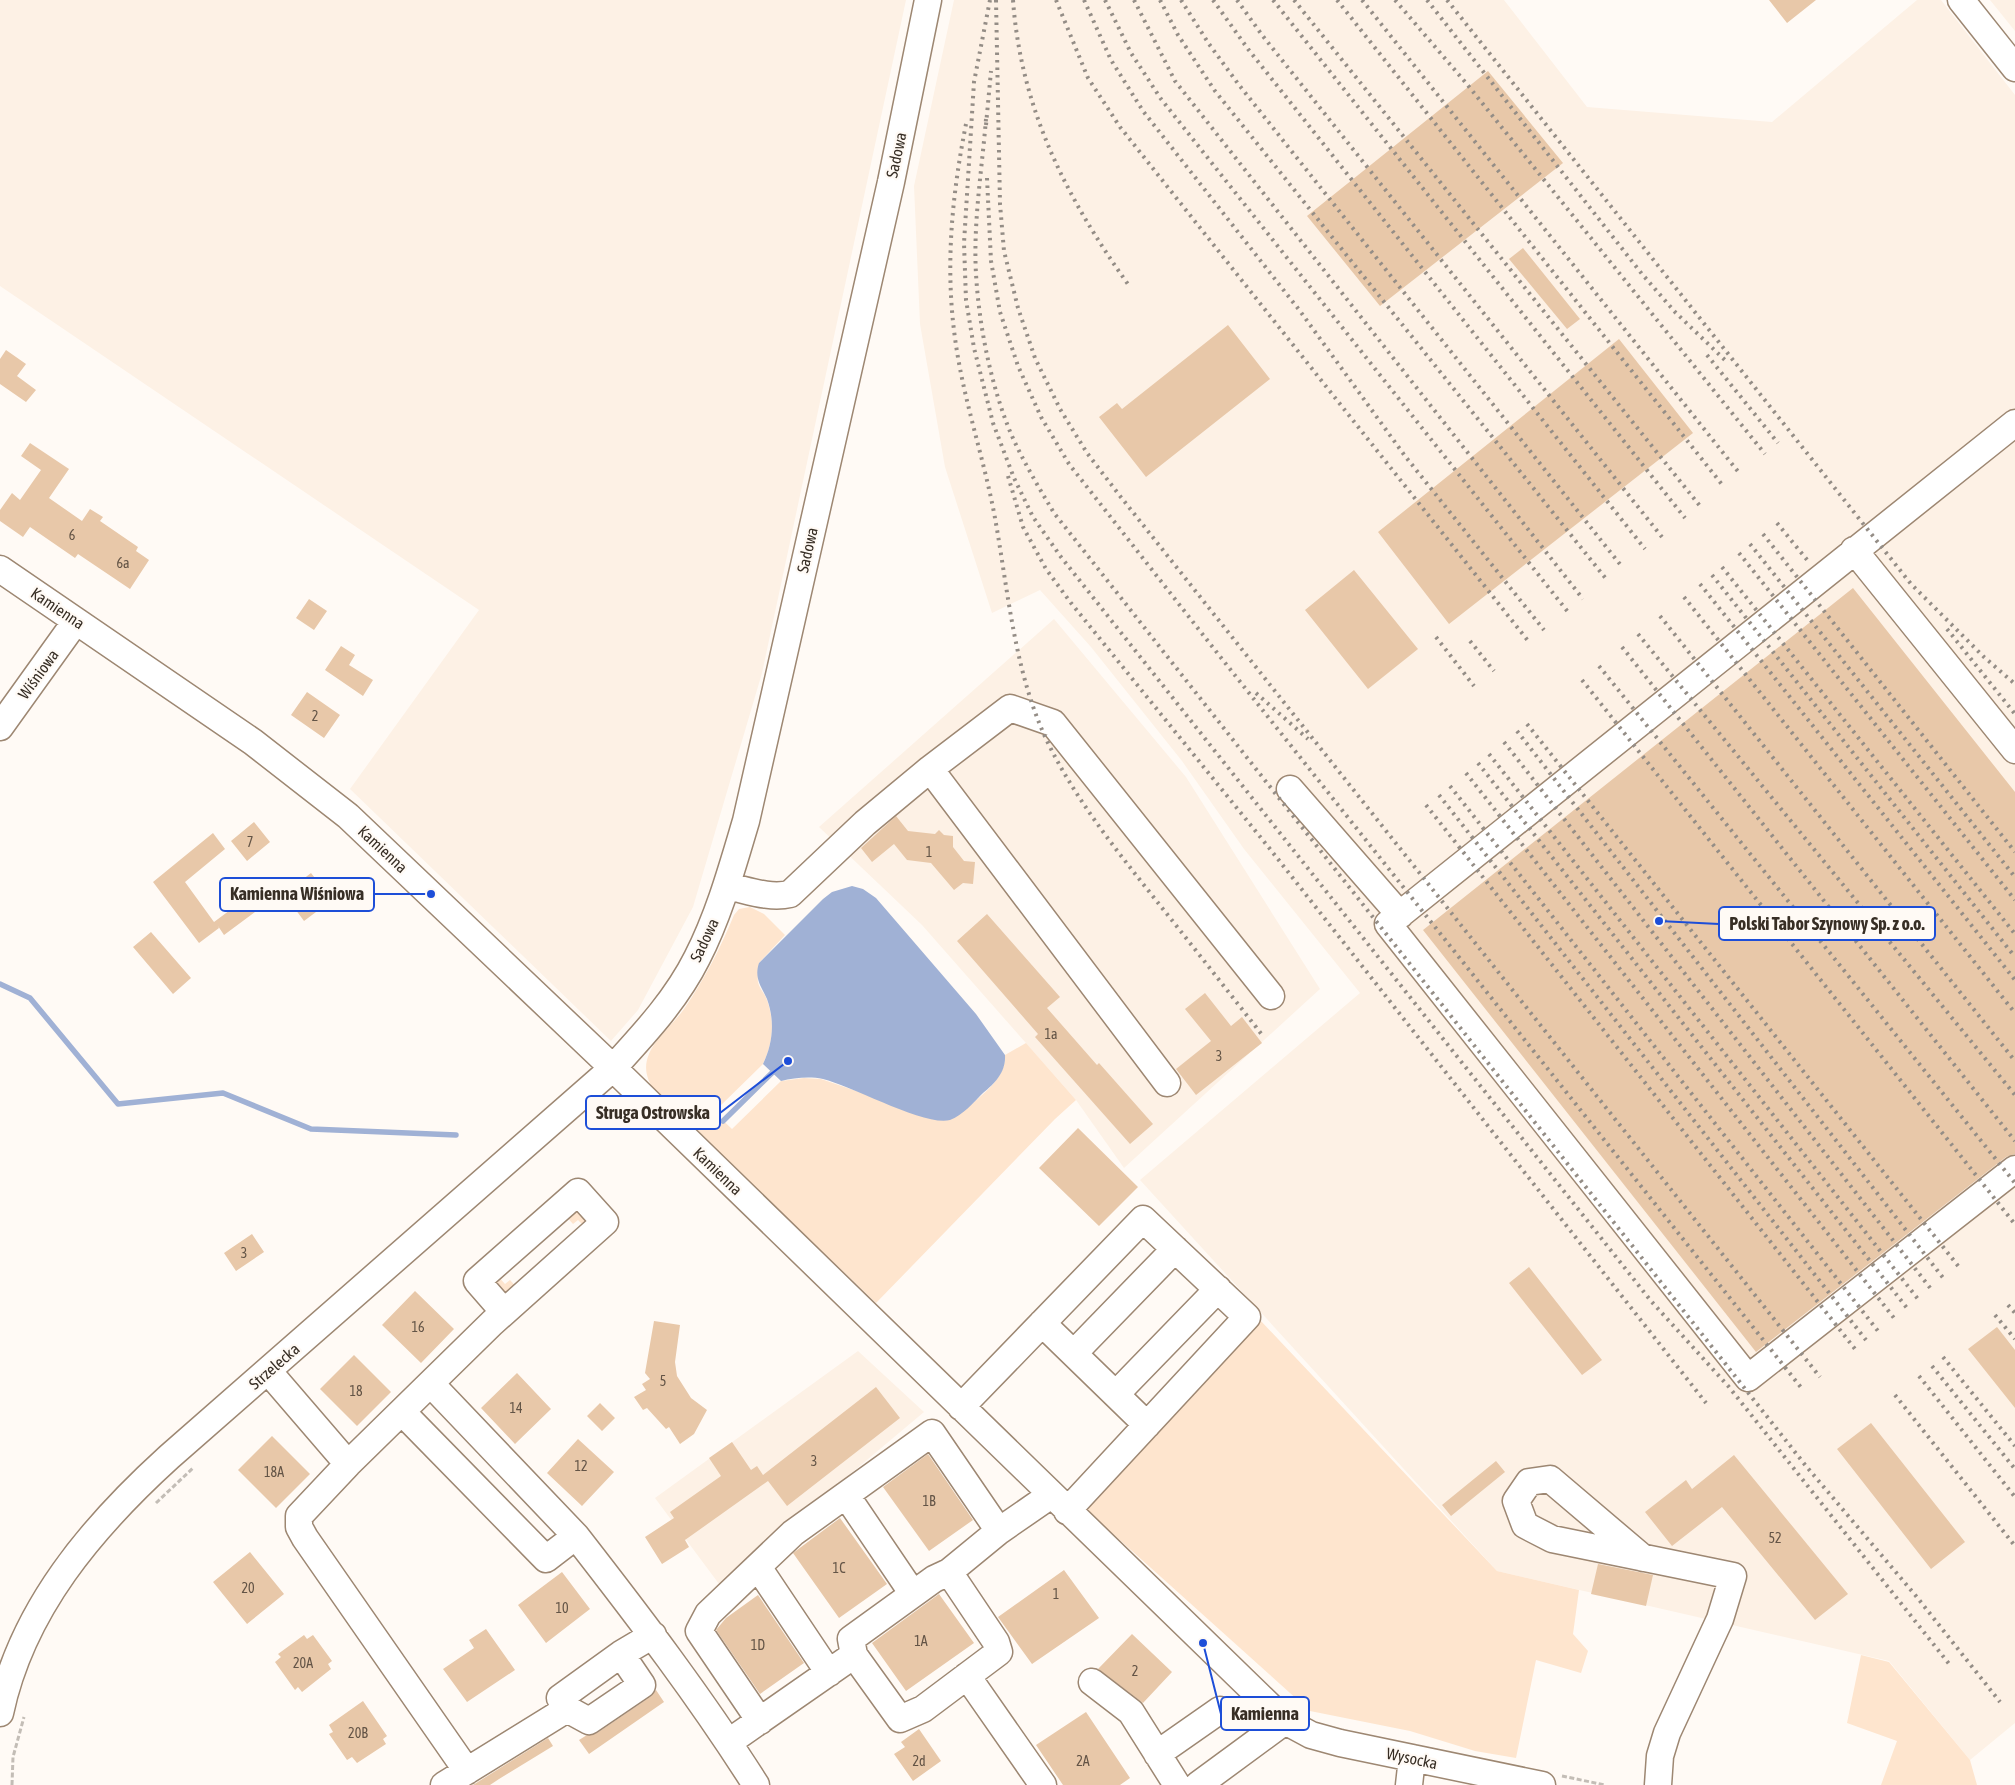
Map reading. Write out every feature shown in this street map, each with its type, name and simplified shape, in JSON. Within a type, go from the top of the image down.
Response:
[{"type":"street","name":"Sadowa","points":[[613,1068],[656,1021],[688,972],[706,939],[727,886],[746,821],[888,192],[928,0]]},
{"type":"street","points":[[1960,0],[2015,68]]},
{"type":"street","points":[[2015,423],[1388,924],[1748,1378],[2015,1169]]},
{"type":"street","points":[[1854,550],[2015,750]]},
{"type":"street","name":"Kamienna","points":[[0,569],[253,742],[348,816],[613,1068],[1285,1721]]},
{"type":"street","name":"Wiśniowa","points":[[0,727],[76,621]]},
{"type":"street","points":[[727,886],[769,896],[790,894],[865,823],[930,769],[1010,708],[1053,723],[1271,996]]},
{"type":"street","points":[[930,769],[1167,1083]]},
{"type":"street","points":[[1290,788],[1400,915]]},
{"type":"street","name":"Strzelecka","points":[[0,1714],[14,1665],[35,1618],[58,1579],[101,1523],[142,1481],[613,1068]]},
{"type":"street","points":[[467,1771],[299,1527],[299,1516],[348,1464],[504,1312],[604,1222],[578,1192],[478,1281],[504,1312]]},
{"type":"street","points":[[949,1572],[996,1642],[998,1652],[923,1709],[900,1719],[854,1655],[851,1638],[934,1579],[949,1572],[999,1531],[1059,1503],[1147,1425],[1247,1317],[1143,1219],[960,1407]]},
{"type":"street","points":[[1074,1353],[1175,1249]]},
{"type":"street","points":[[1116,1394],[1218,1289]]},
{"type":"street","points":[[1042,1322],[1147,1425]]},
{"type":"street","points":[[268,1371],[348,1464]]},
{"type":"street","points":[[430,1384],[576,1536],[653,1635],[729,1742],[756,1785]]},
{"type":"street","points":[[402,1412],[546,1558],[576,1536]]},
{"type":"street","points":[[760,1721],[699,1631],[708,1614],[793,1533],[932,1433],[999,1531]]},
{"type":"street","points":[[846,1495],[913,1594]]},
{"type":"street","points":[[1643,1558],[1733,1576],[1720,1619],[1667,1733],[1660,1756],[1658,1785]]},
{"type":"street","points":[[758,1567],[829,1673]]},
{"type":"street","points":[[621,1654],[642,1685],[589,1721],[567,1709],[560,1698],[621,1654],[653,1635]]},
{"type":"street","points":[[729,1742],[854,1655]]},
{"type":"street","points":[[967,1676],[1043,1785]]},
{"type":"street","points":[[1092,1682],[1131,1712],[1177,1785]]},
{"type":"street","points":[[444,1785],[567,1709]]},
{"type":"street","points":[[1157,1754],[1220,1710]]},
{"type":"street","points":[[1198,1785],[1285,1721]]},
{"type":"street","name":"Wysocka","points":[[1285,1721],[1311,1735],[1542,1785]]},
{"type":"street","points":[[1409,1785],[1412,1758]]},
{"type":"shaded area","points":[[0,0],[906,0],[762,673],[693,907],[638,1010],[611,1041],[350,789],[479,610],[0,286]]},
{"type":"shaded area","points":[[954,0],[1504,0],[1587,107],[1772,122],[1917,0],[1941,0],[2015,95],[2015,1723],[1970,1760],[1889,1661],[1497,1571],[1140,1180],[1360,993],[1244,849],[1182,761],[1091,647],[1040,590],[992,613],[945,467],[920,324],[914,186]]},
{"type":"shaded area","points":[[1990,0],[2015,0],[2015,31]]},
{"type":"shaded area","points":[[1054,619],[1186,777],[1320,989],[1124,1168],[1076,1100],[922,925],[819,827]]},
{"type":"shaded area","points":[[750,907],[764,914],[785,935],[759,963],[758,982],[770,1008],[772,1024],[771,1040],[763,1064],[714,1112],[732,1129],[781,1081],[804,1078],[821,1079],[877,1098],[965,1110],[997,1079],[1004,1064],[1005,1055],[1026,1043],[1076,1100],[1055,1119],[876,1303],[654,1090],[649,1082],[646,1064],[652,1049],[684,1009],[698,987],[718,951],[734,915],[739,909]]},
{"type":"shaded area","points":[[571,1208],[586,1208],[588,1230],[578,1220],[573,1224],[564,1214]]},
{"type":"shaded area","points":[[496,1274],[505,1284],[510,1280],[519,1290],[502,1298],[492,1278]]},
{"type":"shaded area","points":[[1260,1320],[1497,1571],[1579,1590],[1573,1634],[1588,1651],[1581,1673],[1536,1660],[1516,1758],[1475,1751],[1410,1731],[1310,1711],[1082,1506]]},
{"type":"shaded area","points":[[858,1351],[924,1412],[793,1522],[725,1592],[655,1498]]},
{"type":"shaded area","points":[[1861,1655],[1889,1662],[1970,1760],[1977,1785],[1881,1785],[1897,1741],[1847,1723]]},
{"type":"water","points":[[852,886],[863,889],[876,898],[976,1014],[1005,1055],[1004,1067],[995,1081],[963,1112],[950,1120],[939,1121],[924,1118],[823,1079],[802,1078],[781,1081],[763,1064],[771,1040],[772,1024],[770,1007],[758,978],[759,963],[823,899],[832,892]]},
{"type":"building","points":[[1769,0],[1816,0],[1787,23]]},
{"type":"building","points":[[1488,71],[1563,163],[1380,306],[1307,216]]},
{"type":"building","points":[[1523,248],[1580,319],[1567,329],[1509,259]]},
{"type":"building","points":[[1228,325],[1270,379],[1146,477],[1099,417],[1117,403],[1122,409]]},
{"type":"building","points":[[1619,339],[1693,433],[1449,624],[1378,532]]},
{"type":"building","points":[[6,350],[26,364],[17,376],[36,390],[26,402],[0,384],[0,359]]},
{"type":"building","points":[[30,443],[69,469],[49,498],[82,521],[90,509],[103,517],[100,521],[138,547],[136,551],[149,560],[130,589],[78,554],[75,558],[30,527],[23,537],[0,521],[0,510],[12,493],[20,500],[41,470],[21,456]]},
{"type":"building","points":[[1354,570],[1418,649],[1368,689],[1305,610]]},
{"type":"building","points":[[1853,588],[2015,792],[2015,1154],[2006,1157],[1756,1352],[1423,930]]},
{"type":"building","points":[[309,599],[327,611],[314,630],[296,618]]},
{"type":"building","points":[[341,646],[355,655],[349,665],[373,680],[363,696],[325,670]]},
{"type":"building","points":[[307,692],[340,715],[324,738],[291,715]]},
{"type":"building","points":[[896,816],[908,831],[935,834],[939,830],[944,835],[953,836],[953,847],[964,861],[975,862],[973,884],[963,883],[954,890],[931,863],[907,860],[894,844],[872,862],[861,848]]},
{"type":"building","points":[[254,822],[270,842],[247,861],[231,841]]},
{"type":"building","points":[[213,833],[225,849],[185,882],[214,922],[257,890],[267,903],[224,935],[218,926],[219,928],[199,943],[153,882]]},
{"type":"building","points":[[311,873],[332,900],[304,921],[284,894]]},
{"type":"building","points":[[987,914],[1060,997],[1047,1008],[1097,1065],[1099,1063],[1153,1124],[1130,1144],[1035,1037],[1038,1034],[957,941]]},
{"type":"building","points":[[151,932],[191,978],[173,994],[133,947]]},
{"type":"building","points":[[1205,993],[1231,1026],[1242,1017],[1262,1043],[1196,1095],[1176,1069],[1211,1041],[1185,1009]]},
{"type":"building","points":[[1078,1128],[1138,1187],[1099,1226],[1039,1168]]},
{"type":"building","points":[[252,1234],[264,1252],[236,1271],[224,1253]]},
{"type":"building","points":[[1529,1267],[1602,1360],[1582,1375],[1509,1283]]},
{"type":"building","points":[[415,1291],[454,1329],[421,1363],[382,1325]]},
{"type":"building","points":[[654,1321],[680,1325],[675,1362],[677,1376],[691,1398],[707,1410],[694,1434],[680,1444],[669,1427],[666,1429],[647,1408],[643,1410],[634,1397],[646,1390],[642,1384],[650,1379],[645,1373]]},
{"type":"building","points":[[1997,1327],[2015,1350],[2015,1408],[1968,1349]]},
{"type":"building","points":[[354,1355],[391,1392],[357,1426],[320,1389]]},
{"type":"building","points":[[517,1373],[551,1409],[515,1444],[481,1408]]},
{"type":"building","points":[[876,1387],[900,1418],[787,1506],[768,1481],[685,1540],[689,1547],[662,1564],[645,1537],[674,1518],[670,1512],[721,1476],[709,1458],[732,1442],[751,1470],[757,1466],[763,1475]]},
{"type":"building","points":[[600,1403],[615,1418],[602,1431],[587,1416]]},
{"type":"building","points":[[1871,1423],[1965,1542],[1931,1569],[1837,1449]]},
{"type":"building","points":[[272,1436],[310,1474],[276,1508],[238,1470]]},
{"type":"building","points":[[578,1439],[614,1472],[582,1506],[547,1473]]},
{"type":"building","points":[[928,1454],[973,1520],[929,1551],[883,1487]]},
{"type":"building","points":[[1734,1455],[1848,1594],[1815,1620],[1722,1507],[1672,1546],[1645,1512],[1686,1480],[1692,1489]]},
{"type":"building","points":[[1496,1461],[1505,1472],[1451,1516],[1442,1505]]},
{"type":"building","points":[[840,1518],[887,1584],[839,1618],[793,1553]]},
{"type":"building","points":[[250,1552],[284,1594],[247,1624],[213,1582]]},
{"type":"building","points":[[1598,1564],[1653,1575],[1646,1606],[1591,1594]]},
{"type":"building","points":[[1064,1570],[1099,1618],[1032,1664],[998,1617]]},
{"type":"building","points":[[562,1572],[590,1609],[546,1643],[518,1605]]},
{"type":"building","points":[[939,1594],[974,1643],[906,1691],[872,1643]]},
{"type":"building","points":[[758,1595],[804,1663],[760,1694],[716,1630],[726,1618]]},
{"type":"building","points":[[486,1629],[515,1670],[467,1702],[443,1669],[474,1648],[469,1640]]},
{"type":"building","points":[[1132,1634],[1172,1672],[1143,1703],[1098,1669]]},
{"type":"building","points":[[304,1635],[307,1639],[313,1635],[332,1661],[328,1664],[331,1669],[302,1692],[298,1687],[295,1690],[275,1662],[281,1657],[278,1654]]},
{"type":"building","points":[[656,1690],[664,1702],[589,1754],[579,1740],[587,1735],[597,1733],[650,1697]]},
{"type":"building","points":[[363,1701],[387,1736],[383,1739],[386,1744],[357,1763],[352,1757],[347,1760],[329,1734],[333,1732],[329,1725]]},
{"type":"building","points":[[1086,1712],[1130,1778],[1120,1785],[1063,1785],[1036,1745]]},
{"type":"building","points":[[919,1729],[941,1761],[913,1781],[894,1754],[905,1747],[901,1742]]},
{"type":"building","points":[[548,1738],[553,1746],[490,1785],[473,1785]]},
{"type":"waterway","points":[[0,984],[30,998],[118,1104],[223,1093],[311,1129],[456,1135]]},
{"type":"waterway","points":[[723,1121],[777,1068]]},
{"type":"railway","points":[[990,0],[974,82],[964,243],[966,300],[974,348],[993,423],[1014,478],[1033,517],[1061,557],[1651,1301],[1729,1387],[1950,1665]]},
{"type":"railway","points":[[996,0],[1000,204],[1004,251],[1018,308],[1035,358],[1060,409],[1087,453],[1120,496],[1820,1377]]},
{"type":"railway","points":[[1013,0],[1018,40],[1026,79],[1037,116],[1051,152],[1067,187],[1086,220],[1130,287]]},
{"type":"railway","points":[[1056,0],[1088,78],[1120,127],[1529,642]]},
{"type":"railway","points":[[1084,0],[1111,60],[1143,111],[1300,311],[1405,456],[1544,630]]},
{"type":"railway","points":[[1105,0],[1131,53],[1161,99],[1568,612]]},
{"type":"railway","points":[[1134,0],[1175,81],[1583,599]]},
{"type":"railway","points":[[1160,0],[1178,35],[1215,91],[1607,580]]},
{"type":"railway","points":[[1181,0],[1209,44],[1239,85],[1623,568]]},
{"type":"railway","points":[[1213,0],[1248,49],[1645,549]]},
{"type":"railway","points":[[1237,0],[1262,35],[1662,537]]},
{"type":"railway","points":[[1273,0],[1685,518]]},
{"type":"railway","points":[[1294,0],[1700,506]]},
{"type":"railway","points":[[1337,0],[1724,487]]},
{"type":"railway","points":[[1362,0],[1740,474]]},
{"type":"railway","points":[[1395,0],[1466,83],[1765,454]]},
{"type":"railway","points":[[1427,0],[1642,274],[1675,312],[1728,363]]},
{"type":"railway","points":[[1447,0],[1911,584],[1984,657],[2015,684]]},
{"type":"railway","points":[[986,125],[991,71]]},
{"type":"railway","points":[[986,119],[975,255],[986,353],[996,392],[1009,429],[1024,461],[1054,513],[1806,1466],[1916,1596],[2000,1702]]},
{"type":"railway","points":[[966,124],[957,177],[950,257],[952,311],[963,383],[995,518],[1009,607],[1029,696],[1052,751],[1087,809],[1263,1036]]},
{"type":"railway","points":[[987,178],[991,261],[1000,312],[1018,366],[1041,417],[1069,464],[1803,1390]]},
{"type":"railway","points":[[1707,355],[1778,443]]},
{"type":"railway","points":[[1008,476],[1023,527],[1046,569],[1071,603],[1270,849],[1706,1403]]},
{"type":"railway","points":[[1777,523],[1808,561]]},
{"type":"railway","points":[[1763,534],[2015,852]]},
{"type":"railway","points":[[1750,544],[2015,877]]},
{"type":"railway","points":[[1739,553],[2015,900]]},
{"type":"railway","points":[[1722,567],[2015,934]]},
{"type":"railway","points":[[1712,575],[2015,957]]},
{"type":"railway","points":[[1700,584],[2015,980]]},
{"type":"railway","points":[[1684,597],[2015,1013]]},
{"type":"railway","points":[[1660,616],[2015,1061]]},
{"type":"railway","points":[[1947,629],[2015,714]]},
{"type":"railway","points":[[1638,634],[2015,1095]]},
{"type":"railway","points":[[1436,637],[1474,686]]},
{"type":"railway","points":[[1470,641],[1494,671]]},
{"type":"railway","points":[[1622,647],[2015,1141]]},
{"type":"railway","points":[[1599,666],[2015,1183]]},
{"type":"railway","points":[[1582,680],[2014,1223]]},
{"type":"railway","points":[[1256,693],[1308,739]]},
{"type":"railway","points":[[1527,724],[1959,1267]]},
{"type":"railway","points":[[1517,731],[1944,1279]]},
{"type":"railway","points":[[1504,742],[1931,1289]]},
{"type":"railway","points":[[1489,754],[1918,1299]]},
{"type":"railway","points":[[1478,763],[1907,1308]]},
{"type":"railway","points":[[1466,773],[1894,1318]]},
{"type":"railway","points":[[1450,786],[1878,1331]]},
{"type":"railway","points":[[1439,795],[1866,1340]]},
{"type":"railway","points":[[1426,805],[1855,1349]]},
{"type":"railway","points":[[2008,1305],[2015,1313]]},
{"type":"railway","points":[[1995,1315],[2015,1339]]},
{"type":"railway","points":[[1943,1357],[2015,1446]]},
{"type":"railway","points":[[1932,1366],[2015,1469]]},
{"type":"railway","points":[[1919,1376],[2015,1497]]},
{"type":"railway","points":[[1895,1395],[2015,1546]]},
{"type":"place","name":"Kamienna Wiśniowa","points":[[431,894]]},
{"type":"place","name":"Polski Tabor Szynowy Sp. z o.o.","points":[[1659,921]]},
{"type":"place","name":"Struga Ostrowska","points":[[788,1061]]},
{"type":"place","name":"Kamienna","points":[[1203,1643]]}]
